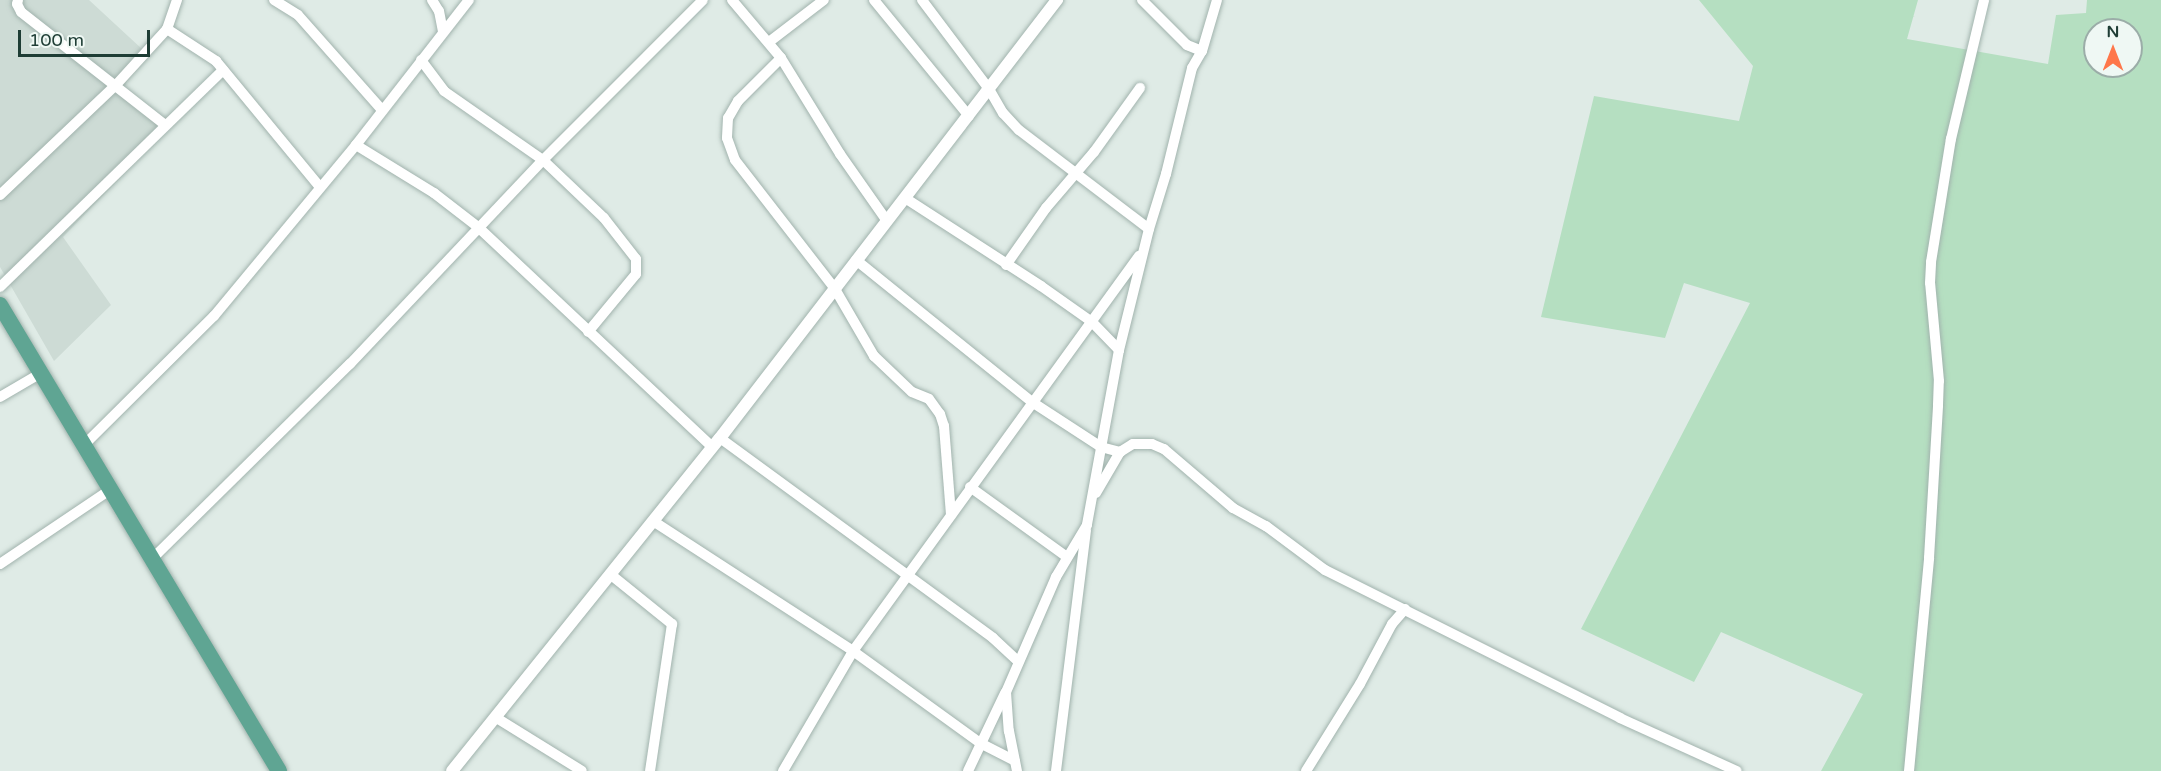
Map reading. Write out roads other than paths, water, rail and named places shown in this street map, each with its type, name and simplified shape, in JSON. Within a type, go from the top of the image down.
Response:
[{"type":"main road","points":[[0,305],[154,557],[279,771]]},
{"type":"street","points":[[18,0],[17,4],[21,12],[165,125]]},
{"type":"street","points":[[0,195],[115,87],[167,29],[177,0]]},
{"type":"street","points":[[274,0],[298,15],[382,110]]},
{"type":"street","points":[[432,0],[439,11],[443,32]]},
{"type":"street","points":[[84,445],[214,316],[356,145],[469,0]]},
{"type":"street","points":[[154,557],[350,364],[478,227],[703,0]]},
{"type":"street","points":[[732,0],[781,58],[840,154],[887,220]]},
{"type":"street","points":[[769,42],[824,0]]},
{"type":"street","points":[[874,0],[969,116]]},
{"type":"street","points":[[922,0],[989,89],[1003,113],[1019,130],[1149,229]]},
{"type":"street","points":[[452,771],[716,443],[1057,0]]},
{"type":"street","points":[[1142,0],[1187,45],[1202,51]]},
{"type":"street","points":[[1056,771],[1087,525],[1119,350],[1143,250],[1192,68],[1202,51],[1217,0]]},
{"type":"street","points":[[1909,771],[1928,569],[1938,405],[1939,381],[1931,262],[1951,139],[1984,0]]},
{"type":"street","points":[[439,11],[461,9]]},
{"type":"street","points":[[167,29],[216,61],[320,188]]},
{"type":"street","points":[[1187,45],[1192,68]]},
{"type":"street","points":[[781,58],[738,101],[728,118],[727,138],[735,160],[835,289],[874,356],[912,392],[929,399],[940,414],[944,426],[951,515]]},
{"type":"street","points":[[421,60],[444,91],[543,160],[604,218],[638,264],[636,274],[588,332]]},
{"type":"street","points":[[0,287],[223,70]]},
{"type":"street","points":[[1006,265],[1046,208],[1094,152],[1140,87]]},
{"type":"street","points":[[356,145],[434,193],[478,227],[588,332],[716,443],[993,638],[1018,661]]},
{"type":"street","points":[[904,198],[1092,322],[1119,350]]},
{"type":"street","points":[[783,771],[853,651],[1143,250]]},
{"type":"street","points":[[856,260],[1032,402],[1101,447],[1120,452]]},
{"type":"street","points":[[0,397],[41,373]]},
{"type":"street","points":[[1093,498],[1120,452],[1142,442],[1164,449],[1233,508],[1266,526],[1325,570],[1620,718],[1737,771]]},
{"type":"street","points":[[970,487],[1067,557]]},
{"type":"street","points":[[0,564],[111,489]]},
{"type":"street","points":[[652,521],[853,651],[980,743],[1016,766]]},
{"type":"street","points":[[968,771],[1067,557],[1087,525]]},
{"type":"street","points":[[610,574],[672,624],[650,771]]},
{"type":"street","points":[[1389,601],[1392,624]]},
{"type":"street","points":[[1306,771],[1360,684],[1392,624],[1405,609]]},
{"type":"street","points":[[1006,692],[1016,766]]},
{"type":"street","points":[[495,717],[582,771]]}]
